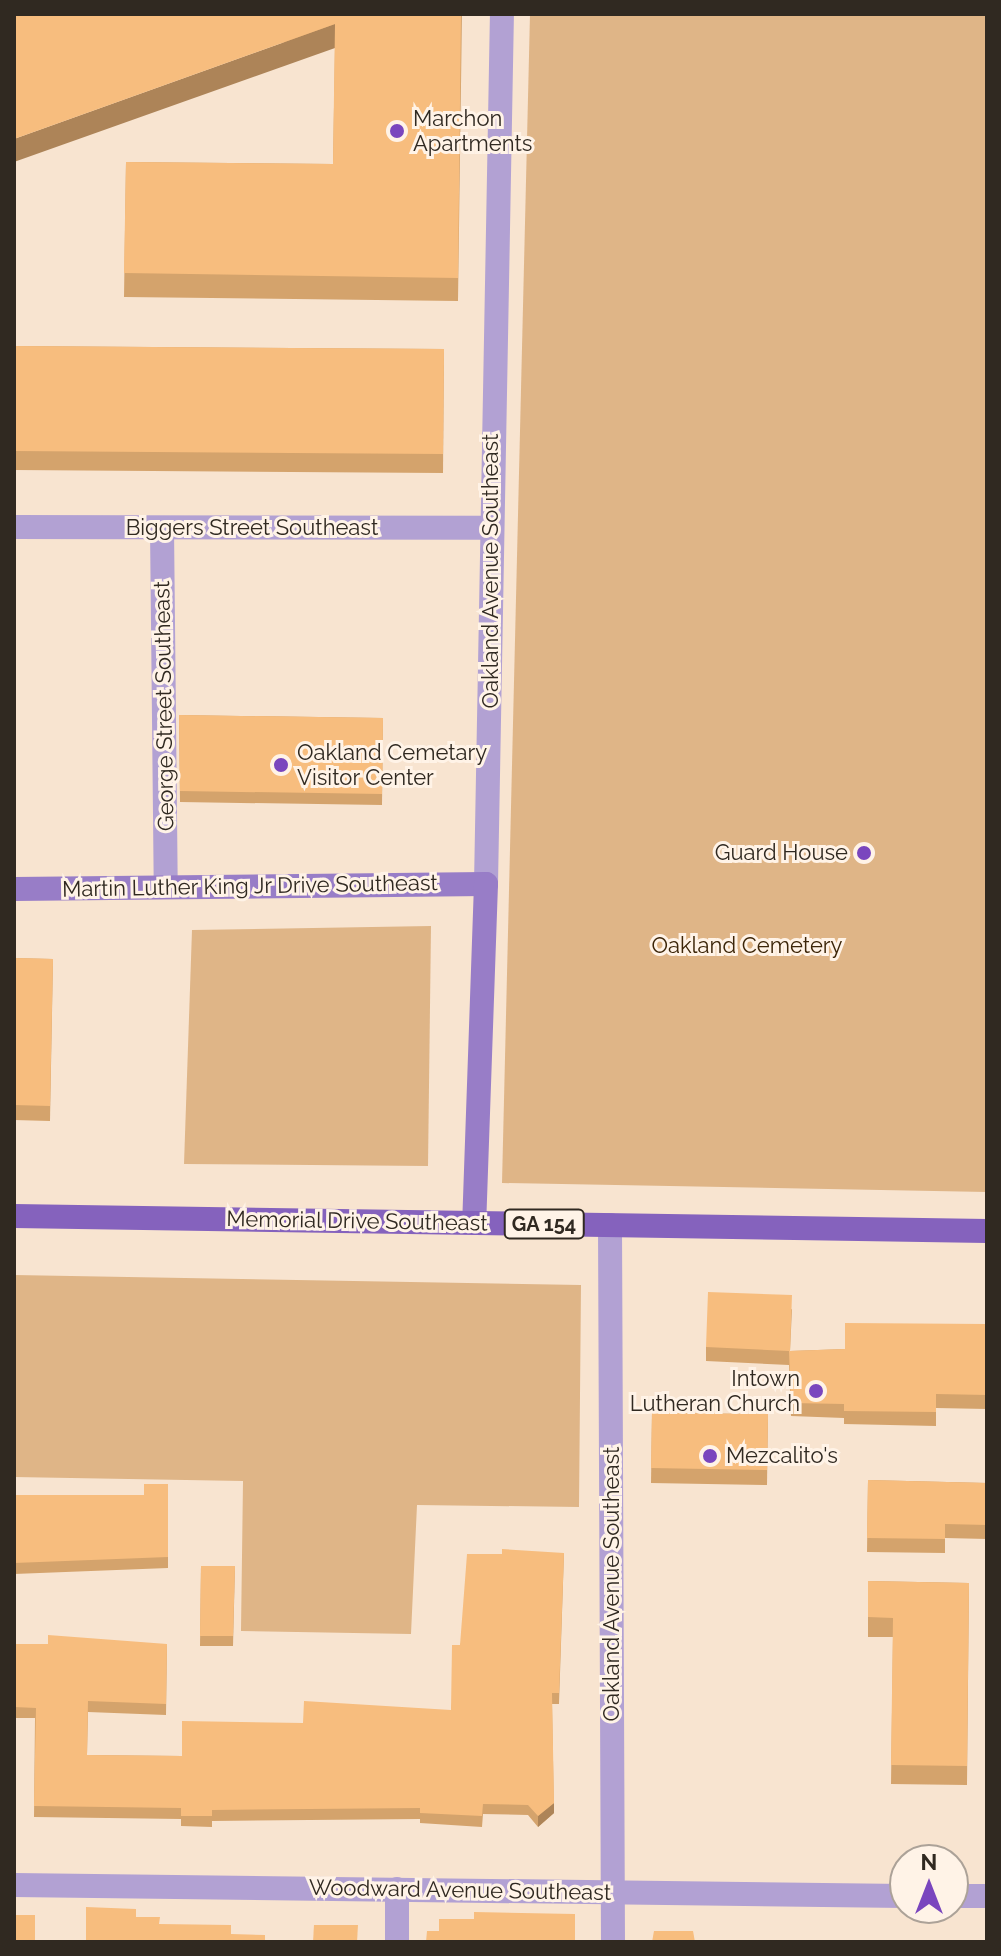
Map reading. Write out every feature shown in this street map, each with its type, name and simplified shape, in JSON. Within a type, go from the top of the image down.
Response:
[{"type":"main road","name":"Martin Luther King Jr Drive Southeast","points":[[14,889],[166,884],[486,884]]},
{"type":"main road","name":"Oakland Avenue Southeast","points":[[474,1223],[486,884]]},
{"type":"main road","name":"Memorial Drive Southeast","points":[[14,1216],[987,1231]]},
{"type":"street","name":"Oakland Avenue Southeast","points":[[486,884],[496,553],[489,528],[502,14]]},
{"type":"street","name":"Biggers Street Southeast","points":[[14,527],[489,528]]},
{"type":"street","name":"George Street Southeast","points":[[162,528],[166,884]]},
{"type":"street","name":"Oakland Avenue Southeast","points":[[610,1225],[613,1942]]},
{"type":"street","name":"Woodward Avenue Southeast","points":[[14,1885],[889,1896]]},
{"type":"street","points":[[397,1889],[397,1942]]},
{"type":"green space","name":"Oakland Cemetery","points":[[530,14],[987,14],[987,1192],[502,1183]]},
{"type":"green space","points":[[431,926],[428,1166],[184,1164],[192,930]]},
{"type":"green space","points":[[14,1275],[581,1285],[579,1507],[417,1505],[411,1634],[241,1631],[243,1481],[14,1477]]},
{"type":"building","name":"Marchon Apartments","points":[[14,14],[461,14],[458,278],[124,273],[126,162],[333,164],[335,24],[14,139]]},
{"type":"building","points":[[14,346],[444,349],[443,454],[14,451]]},
{"type":"building","name":"Oakland Cemetary Visitor Center","points":[[179,715],[383,718],[382,794],[180,791]]},
{"type":"building","points":[[14,958],[53,959],[50,1106],[14,1105]]},
{"type":"building","points":[[708,1292],[792,1295],[790,1351],[845,1349],[845,1323],[987,1324],[987,1395],[936,1394],[936,1412],[844,1411],[844,1404],[791,1403],[789,1351],[706,1347]]},
{"type":"building","name":"Mezcalito's","points":[[652,1413],[768,1414],[767,1470],[651,1468]]},
{"type":"building","points":[[868,1480],[987,1483],[987,1525],[945,1524],[945,1539],[867,1538]]},
{"type":"building","points":[[144,1484],[168,1484],[168,1557],[14,1563],[14,1495],[144,1495]]},
{"type":"building","points":[[502,1549],[564,1553],[559,1693],[552,1693],[554,1803],[538,1816],[528,1805],[483,1804],[482,1816],[420,1813],[420,1808],[212,1810],[212,1816],[181,1816],[181,1808],[34,1806],[36,1708],[14,1707],[14,1644],[48,1644],[48,1635],[167,1644],[166,1704],[88,1701],[87,1755],[182,1756],[182,1721],[303,1723],[304,1701],[451,1710],[452,1645],[460,1645],[467,1554],[502,1554]]},
{"type":"building","points":[[201,1566],[235,1566],[233,1636],[200,1636]]},
{"type":"building","points":[[868,1581],[969,1583],[967,1766],[891,1765],[893,1618],[868,1617]]},
{"type":"building","points":[[86,1907],[136,1909],[136,1917],[160,1917],[159,1924],[231,1925],[231,1934],[265,1935],[265,1940],[299,1942],[86,1942]]},
{"type":"building","points":[[474,1912],[575,1914],[575,1942],[426,1942],[427,1931],[439,1931],[439,1919],[474,1919]]},
{"type":"building","points":[[14,1915],[35,1915],[35,1942],[14,1942]]},
{"type":"building","points":[[314,1925],[358,1925],[357,1942],[313,1942]]},
{"type":"building","points":[[654,1931],[693,1931],[695,1942],[652,1942]]},
{"type":"place","name":"Marchon Apartments","points":[[397,131]]},
{"type":"place","name":"Oakland Cemetary Visitor Center","points":[[281,765]]},
{"type":"place","name":"Guard House","points":[[864,853]]},
{"type":"place","name":"Intown Lutheran Church","points":[[816,1391]]},
{"type":"place","name":"Mezcalito's","points":[[710,1456]]}]
